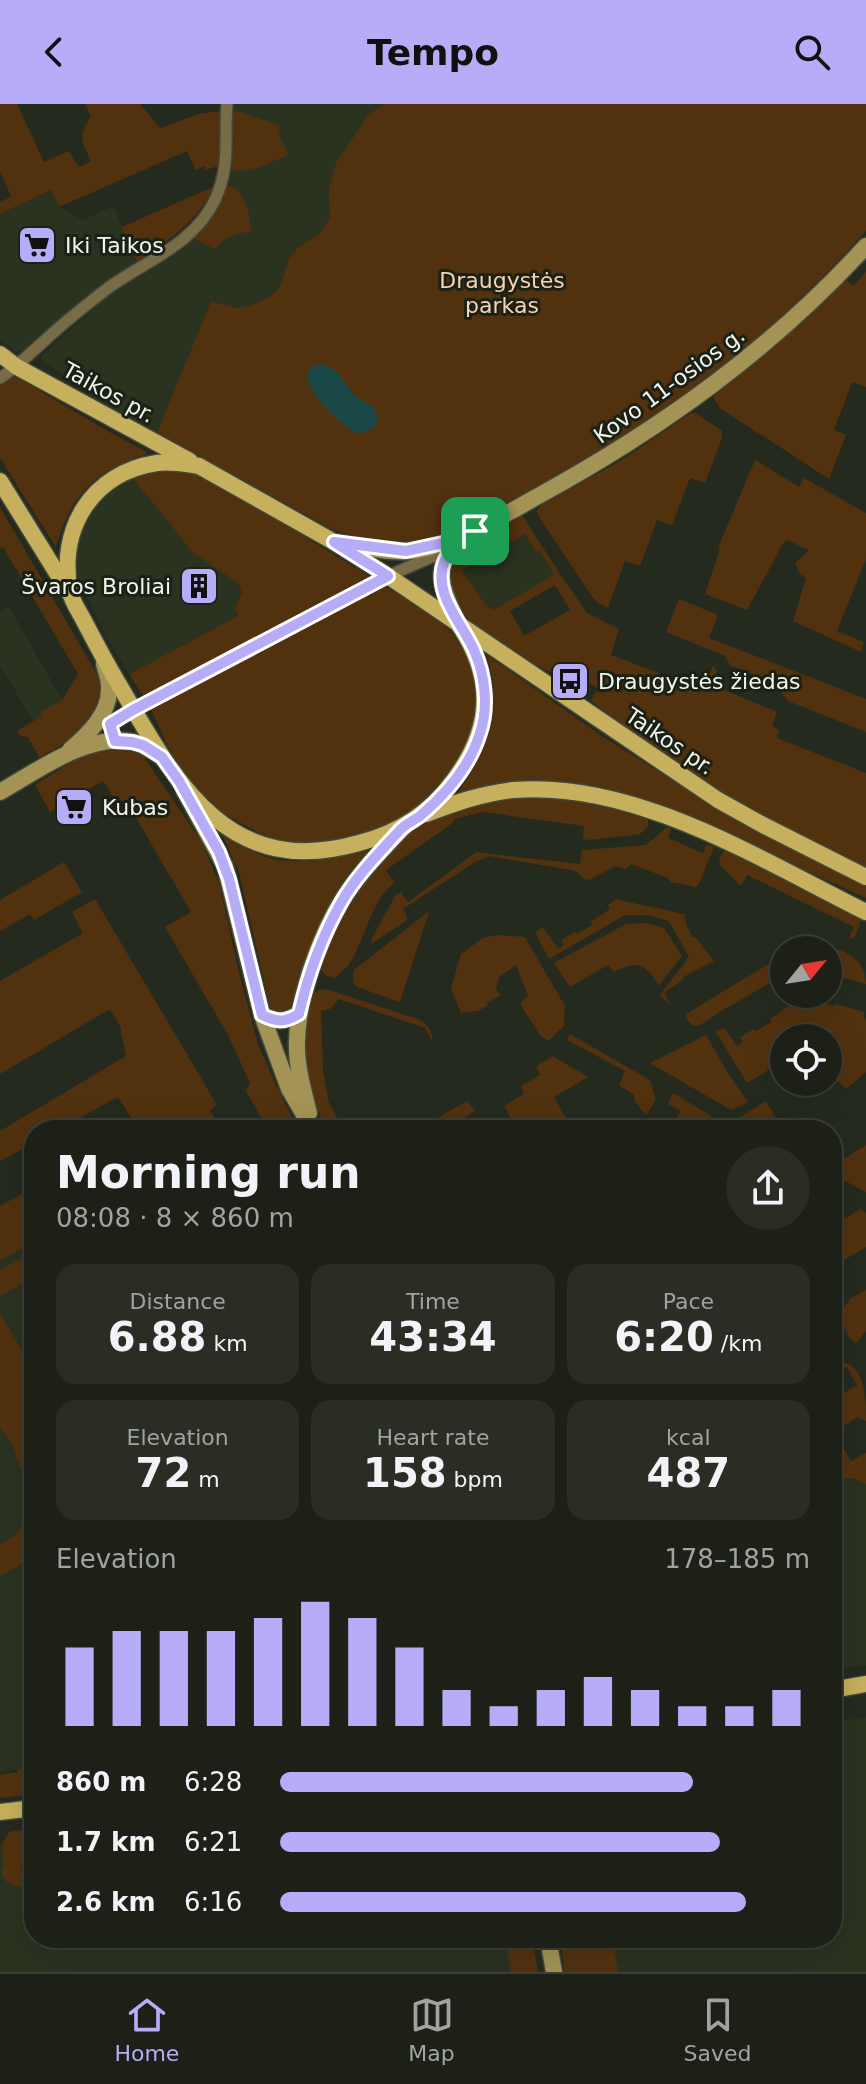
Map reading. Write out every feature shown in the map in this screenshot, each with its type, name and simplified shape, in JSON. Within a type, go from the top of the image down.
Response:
[{"type":"main road","name":"Kovo 11-osios g.","points":[[438,553],[451,550],[475,531],[603,460],[683,408],[728,375],[786,325],[866,246]]},
{"type":"main road","name":"Taikos pr.","points":[[0,354],[17,367],[199,466]]},
{"type":"main road","points":[[71,596],[67,570],[71,533],[85,505],[112,479],[142,466],[174,462],[199,466],[334,542],[459,625]]},
{"type":"main road","points":[[0,481],[71,596],[103,658],[162,757],[202,807],[238,834],[288,852],[324,851],[370,841],[471,798],[512,790],[588,795],[681,820],[866,912]]},
{"type":"main road","points":[[311,1120],[298,1063],[297,1042],[299,1014],[314,962],[343,898],[365,868],[456,778],[481,732],[485,710],[485,688],[475,651],[444,591],[438,553],[395,551],[334,542]]},
{"type":"main road","name":"Taikos pr.","points":[[459,625],[718,800],[866,877]]},
{"type":"main road","points":[[103,658],[110,688],[106,719]]},
{"type":"main road","name":"Kovo 11-osios g.","points":[[0,792],[65,754],[106,719]]},
{"type":"main road","name":"Kovo 11-osios g.","points":[[65,754],[115,741]]},
{"type":"main road","points":[[115,741],[143,745],[162,757]]},
{"type":"main road","points":[[179,781],[225,866],[262,1015],[289,1089],[307,1120]]},
{"type":"main road","points":[[262,1015],[275,1022],[299,1014]]},
{"type":"main road","points":[[842,1688],[866,1684]]},
{"type":"main road","points":[[0,1812],[24,1809]]},
{"type":"main road","points":[[550,1948],[554,1972]]},
{"type":"street","points":[[0,378],[108,289],[186,239],[197,226],[213,204],[224,174],[228,141],[227,104]]},
{"type":"street","name":"Kovo 11-osios g.","points":[[106,719],[133,710],[388,576],[438,553]]},
{"type":"street","points":[[106,719],[115,741]]},
{"type":"shaded area","points":[[231,104],[384,104],[369,114],[329,189],[330,217],[319,234],[298,247],[289,258],[280,287],[268,298],[249,306],[236,308],[211,301],[157,433],[91,397],[80,385],[42,361],[41,356],[114,290],[184,246],[204,229],[220,206],[227,185],[233,143]]},
{"type":"shaded area","points":[[51,190],[59,207],[83,220],[113,206],[137,262],[18,353],[0,339],[0,214]]},
{"type":"shaded area","points":[[132,477],[193,553],[239,584],[243,593],[235,608],[238,616],[129,674],[79,581],[75,553],[78,533],[93,508],[114,487]]},
{"type":"shaded area","points":[[525,534],[535,551],[540,549],[555,575],[493,610],[486,605],[462,570]]},
{"type":"shaded area","points":[[9,607],[62,700],[41,712],[43,716],[33,721],[0,665],[0,612]]},
{"type":"shaded area","points":[[24,1208],[24,1545],[0,1561],[0,1222]]},
{"type":"shaded area","points":[[852,1478],[866,1484],[866,1665],[842,1669],[842,1479]]},
{"type":"shaded area","points":[[24,1563],[24,1768],[0,1772],[0,1576]]},
{"type":"shaded area","points":[[866,1717],[866,1972],[618,1972],[614,1948],[842,1948],[842,1721]]},
{"type":"shaded area","points":[[24,1830],[24,1948],[534,1948],[538,1972],[0,1972],[0,1846],[9,1832]]},
{"type":"green space","points":[[0,104],[17,104],[44,162],[68,151],[79,167],[91,161],[82,139],[91,117],[85,104],[140,104],[160,128],[199,114],[220,111],[221,165],[196,170],[187,151],[59,207],[51,190],[0,214],[0,203],[11,196],[0,171]]},
{"type":"green space","name":"Draugystės parkas","points":[[384,104],[866,104],[866,231],[791,308],[737,355],[680,398],[592,455],[480,519],[440,537],[403,544],[355,536],[332,529],[157,433],[211,301],[236,308],[249,306],[268,298],[280,287],[289,258],[298,247],[319,234],[330,217],[329,189],[336,163],[369,114]]},
{"type":"green space","points":[[233,110],[279,125],[280,138],[289,155],[253,169],[232,170]]},
{"type":"green space","points":[[227,185],[243,197],[251,232],[231,236],[215,249],[193,238],[214,214]]},
{"type":"green space","points":[[213,187],[191,220],[137,262],[122,227]]},
{"type":"green space","points":[[866,272],[866,387],[852,382],[834,430],[846,435],[829,479],[720,408],[713,397],[805,320],[846,280],[853,286]]},
{"type":"green space","points":[[15,376],[147,452],[112,469],[87,487],[69,513],[56,547],[0,458],[0,386]]},
{"type":"green space","points":[[691,413],[722,431],[705,483],[690,478],[672,525],[657,520],[640,566],[625,561],[608,608],[591,595],[537,511],[541,505],[622,460]]},
{"type":"green space","points":[[755,460],[799,487],[804,478],[866,513],[866,559],[837,631],[864,642],[861,652],[793,621],[806,578],[800,574],[795,563],[809,550],[787,540],[747,610],[705,594],[718,548]]},
{"type":"green space","points":[[152,471],[199,473],[416,605],[441,622],[459,643],[470,666],[477,698],[469,736],[448,773],[418,804],[401,816],[373,830],[329,840],[299,842],[272,838],[218,810],[193,784],[172,754],[149,706],[129,674],[238,616],[235,608],[242,593],[239,584],[193,553],[132,477]]},
{"type":"green space","points":[[0,507],[102,683],[100,705],[75,738],[39,757],[28,737],[20,736],[17,731],[42,716],[40,712],[62,700],[78,674],[3,547],[0,548]]},
{"type":"green space","points":[[522,515],[587,613],[619,629],[611,655],[704,690],[713,665],[717,671],[713,685],[777,712],[772,726],[779,730],[777,738],[866,773],[866,870],[707,785],[627,732],[591,700],[598,689],[562,663],[554,674],[529,662],[463,615],[449,586],[449,566],[461,549]],"holes":[[[525,534],[536,552],[540,550],[554,575],[493,610],[486,605],[462,570]],[[555,585],[570,610],[524,636],[510,611]]]},
{"type":"green space","points":[[679,599],[718,615],[709,638],[866,699],[866,732],[788,701],[773,682],[730,665],[725,656],[666,632]]},
{"type":"green space","points":[[487,655],[600,735],[707,801],[866,883],[866,898],[682,814],[648,802],[558,782],[503,784],[456,795],[478,760],[492,722],[494,689]]},
{"type":"green space","points":[[121,744],[139,750],[201,841],[219,883],[258,1044],[293,1120],[262,1120],[246,1091],[250,1083],[228,1035],[165,927],[191,912],[128,804],[120,808],[103,781],[50,812],[35,785],[81,756]]},
{"type":"green space","points":[[509,796],[563,798],[648,819],[648,826],[640,834],[589,840],[583,839],[584,826],[483,812],[454,819],[386,870],[394,883],[374,910],[355,955],[346,968],[335,978],[327,976],[320,969],[349,902],[366,878],[400,842],[437,816]]},
{"type":"green space","points":[[667,827],[671,829],[668,838],[703,853],[707,844],[714,847],[696,887],[671,882],[668,878],[631,864],[626,869],[615,866],[590,880],[584,879],[576,871],[489,856],[403,909],[406,921],[371,944],[395,896],[401,892],[408,902],[476,852],[580,864],[582,850],[646,845]]},
{"type":"green space","points":[[222,834],[256,853],[283,860],[310,860],[364,850],[368,852],[343,882],[329,909],[294,1008],[284,1016],[271,1011],[239,872]]},
{"type":"green space","points":[[724,850],[865,919],[861,921],[854,939],[849,937],[854,927],[747,875],[741,886],[720,865]]},
{"type":"green space","points":[[64,862],[82,892],[34,920],[30,914],[0,931],[0,900]]},
{"type":"green space","points":[[95,899],[217,1105],[210,1110],[216,1120],[133,1120],[118,1097],[75,1120],[24,1120],[24,1148],[0,1161],[0,1131],[126,1056],[120,1026],[110,1009],[0,1074],[0,981],[83,933],[72,912]]},
{"type":"green space","points":[[617,899],[686,915],[686,925],[693,938],[714,961],[683,977],[664,993],[671,1006],[660,995],[689,957],[669,921],[647,915],[625,915],[549,959],[535,932],[543,927],[558,949],[564,945],[561,940],[592,925],[591,922],[610,909],[608,905]]},
{"type":"green space","points":[[429,911],[400,1002],[353,983],[354,970]]},
{"type":"green space","points":[[646,923],[664,928],[682,956],[659,985],[640,966],[629,966],[614,972],[608,965],[570,987],[554,963],[626,924]]},
{"type":"green space","points":[[496,935],[525,937],[565,1006],[564,1026],[548,1041],[540,1035],[520,1004],[528,995],[516,965],[499,977],[496,990],[501,995],[478,1011],[461,1013],[451,989],[461,954],[483,938]]},
{"type":"green space","points":[[842,951],[861,966],[866,984],[842,978]]},
{"type":"green space","points":[[770,963],[770,983],[700,1025],[693,1026],[686,1014]]},
{"type":"green space","points":[[322,989],[329,990],[420,1020],[428,1026],[432,1041],[425,1028],[339,999],[330,1009],[321,1011],[323,1072],[329,1103],[338,1120],[322,1120],[313,1095],[304,1048],[310,994]]},
{"type":"green space","points":[[842,1006],[865,1012],[866,1072],[846,1089],[842,1085],[842,1024],[770,1024],[770,1069],[747,1083],[716,1032],[724,1028],[737,1046],[743,1042],[740,1037],[771,1022],[770,1019],[786,1008]]},
{"type":"green space","points":[[570,1034],[650,1080],[656,1100],[646,1115],[635,1102],[634,1095],[619,1085],[625,1071],[567,1040]]},
{"type":"green space","points":[[706,1035],[748,1102],[731,1110],[650,1063]]},
{"type":"green space","points":[[553,1056],[588,1077],[554,1097],[567,1120],[512,1120],[504,1106],[524,1094],[521,1086],[540,1075],[536,1067]]},
{"type":"green space","points":[[673,1093],[711,1116],[712,1120],[676,1120],[681,1111],[668,1104]]},
{"type":"green space","points":[[467,1101],[475,1111],[465,1117],[467,1120],[434,1120]]},
{"type":"green space","points":[[766,1101],[777,1120],[742,1120],[739,1118]]},
{"type":"green space","points":[[866,1145],[866,1192],[842,1179],[842,1160]]},
{"type":"green space","points":[[24,1193],[24,1247],[0,1261],[0,1206]]},
{"type":"green space","points":[[861,1209],[866,1213],[866,1247],[842,1261],[842,1220]]},
{"type":"green space","points":[[24,1257],[24,1283],[0,1296],[0,1270]]},
{"type":"green space","points":[[866,1290],[866,1331],[856,1343],[850,1339],[842,1324],[842,1310],[851,1298]]},
{"type":"green space","points":[[0,1313],[24,1354],[24,1479],[12,1443],[0,1428]]},
{"type":"green space","points":[[842,1362],[855,1370],[863,1385],[866,1421],[858,1417],[842,1427],[842,1394],[857,1385],[847,1367],[842,1369]]},
{"type":"green space","points":[[842,1445],[851,1461],[866,1453],[866,1484],[852,1478],[842,1479]]},
{"type":"green space","points":[[24,1523],[24,1563],[0,1576],[0,1545],[14,1536]]},
{"type":"green space","points":[[24,1768],[24,1795],[0,1798],[0,1775],[18,1772],[18,1769]]},
{"type":"green space","points":[[24,1830],[24,1864],[21,1865],[24,1885],[20,1886],[6,1881],[1,1870],[4,1869],[1,1846],[9,1832]]},
{"type":"green space","points":[[507,1948],[534,1948],[538,1972],[511,1972]]},
{"type":"green space","points":[[562,1948],[614,1948],[618,1972],[564,1972]]},
{"type":"water","points":[[320,364],[333,369],[356,396],[374,407],[378,420],[375,427],[357,434],[319,399],[308,377],[310,369]]},
{"type":"place","name":"Iki Taikos","points":[[37,245]]},
{"type":"place","name":"Švaros Broliai","points":[[199,586]]},
{"type":"place","name":"Draugystės žiedas","points":[[570,681]]},
{"type":"place","name":"Kubas","points":[[74,807]]},
{"type":"route","points":[[475,531],[451,550],[445,559],[442,582],[447,600],[475,651],[480,668],[485,688],[481,732],[463,769],[450,786],[404,827],[365,868],[343,898],[314,962],[299,1014],[275,1022],[262,1015],[229,879],[219,852],[162,757],[143,745],[115,741],[110,724],[388,576],[334,542],[395,551],[419,550],[475,531]]}]
